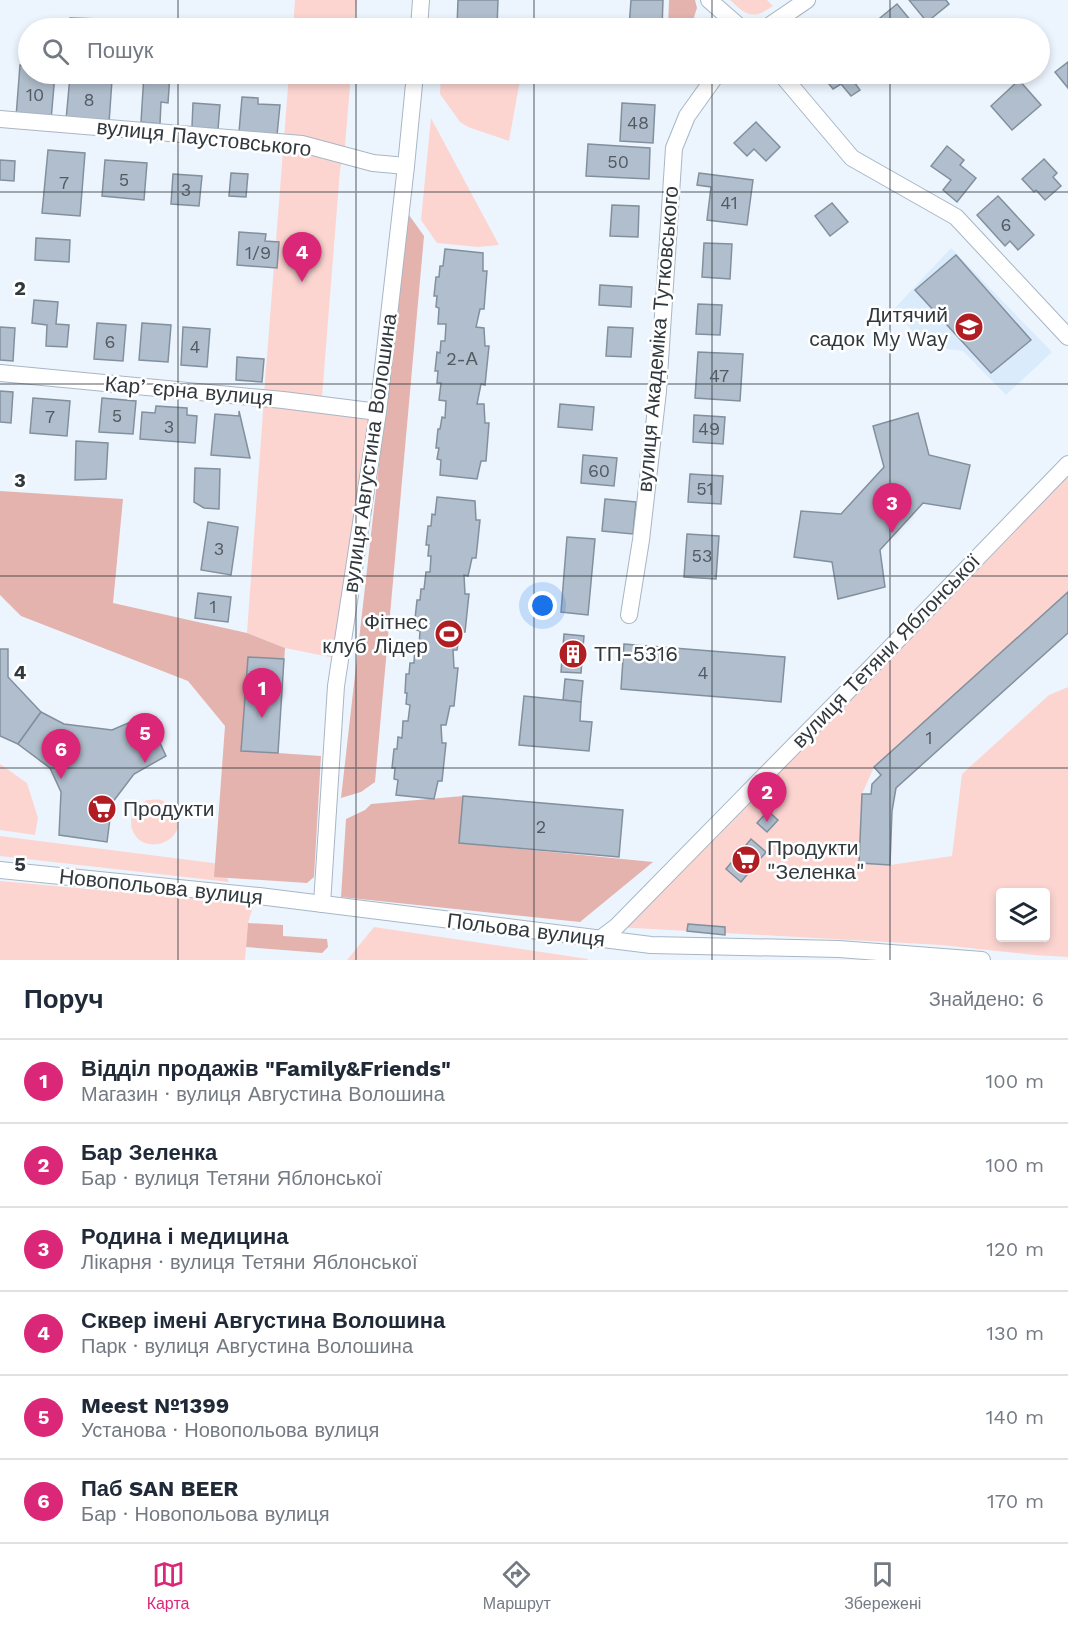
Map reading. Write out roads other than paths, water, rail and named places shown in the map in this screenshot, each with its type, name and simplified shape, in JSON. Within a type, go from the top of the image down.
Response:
[{"type":"street","points":[[420,18],[421,0]]},
{"type":"street","points":[[709,0],[730,18]]},
{"type":"street","points":[[781,18],[807,0]]},
{"type":"street","name":"вулиця Августина Волошина","points":[[322,903],[336,686],[378,412],[414,84]]},
{"type":"street","name":"вулиця Академіка Тутковського","points":[[629,615],[641,540],[658,391],[674,148],[687,116],[710,84]]},
{"type":"street","points":[[789,84],[852,158],[956,217],[1068,338]]},
{"type":"street","name":"вулиця Паустовського","points":[[0,119],[302,144],[373,164],[406,166]]},
{"type":"street","name":"Карʼєрна вулиця","points":[[0,373],[283,400],[378,412]]},
{"type":"street","name":"вулиця Тетяни Яблонської","points":[[600,939],[616,927],[1068,464]]},
{"type":"street","name":"Новопольова вулиця","points":[[0,870],[322,903]]},
{"type":"street","name":"Польова вулиця","points":[[322,903],[651,945],[839,949],[982,960]]},
{"type":"place","name":"Сквер імені Августина Волошина","points":[[302,282]]},
{"type":"place","name":"Дитячий садок My Way","points":[[969,327]]},
{"type":"place","name":"Родина і медицина","points":[[892,533]]},
{"type":"place","name":"Фітнес клуб Лідер","points":[[449,634]]},
{"type":"place","name":"ТП-5316","points":[[573,654]]},
{"type":"place","name":"Відділ продажів \"Family&Friends\"","points":[[262,718]]},
{"type":"place","name":"Meest №1399","points":[[145,763]]},
{"type":"place","name":"Паб SAN BEER","points":[[61,779]]},
{"type":"place","name":"Продукти","points":[[102,809]]},
{"type":"place","name":"Бар Зеленка","points":[[767,822]]},
{"type":"place","name":"Продукти \"Зеленка\"","points":[[746,860]]}]
